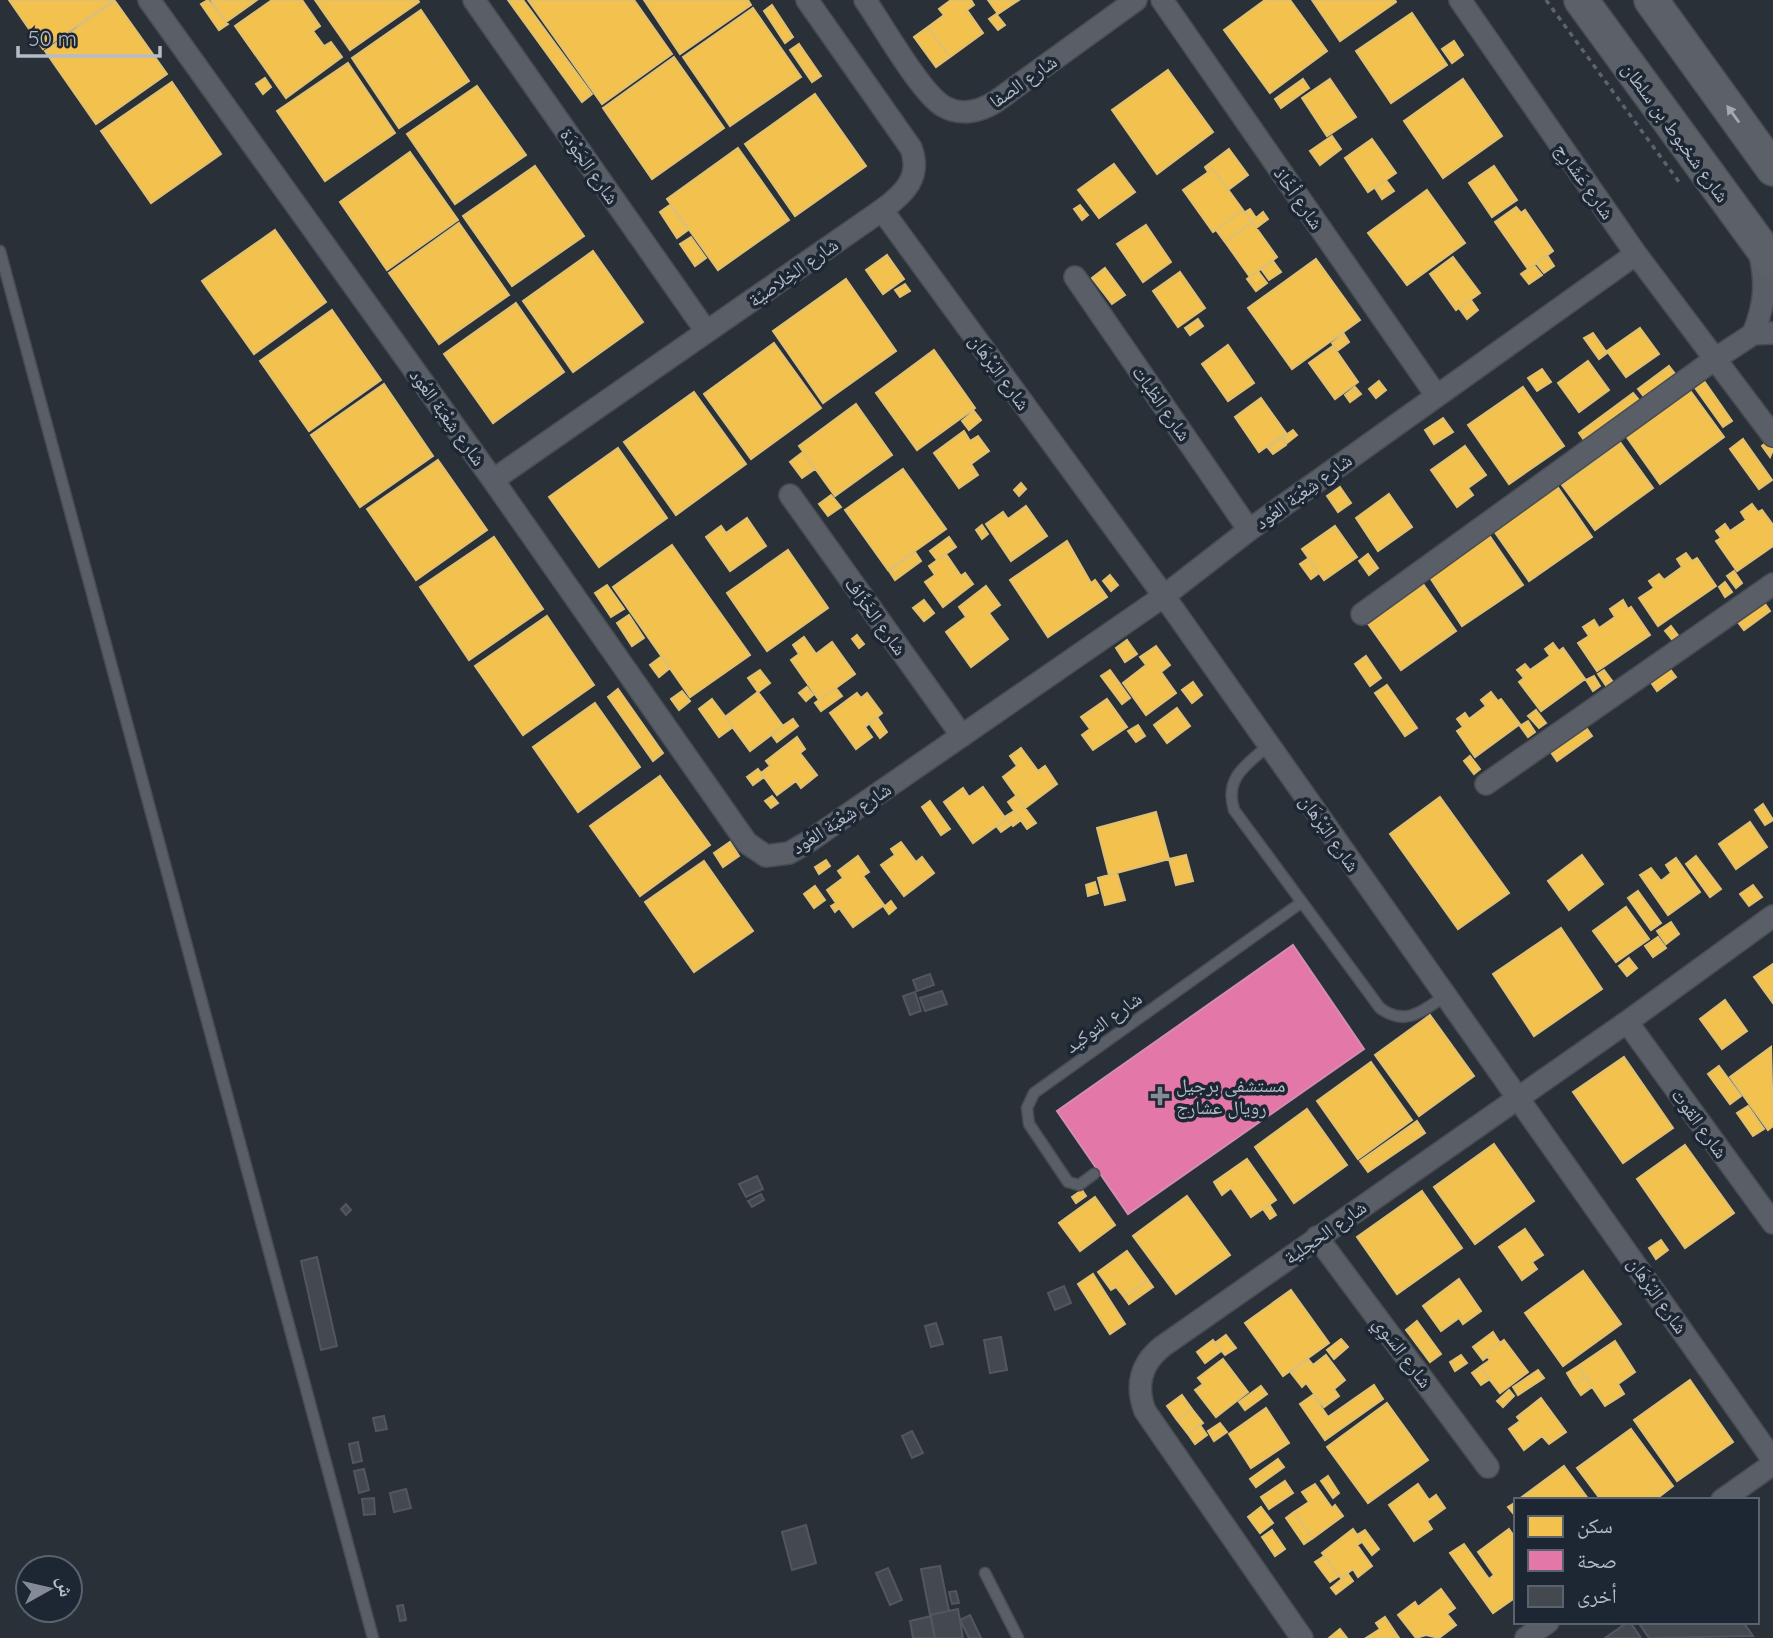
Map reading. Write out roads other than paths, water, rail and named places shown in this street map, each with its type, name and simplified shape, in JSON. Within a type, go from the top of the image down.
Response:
[{"type":"main road","name":"شارع شخبوط بن سلطان","points":[[1581,0],[1773,264]]},
{"type":"main road","points":[[1651,0],[1773,169]]},
{"type":"street","name":"شارع شِعْبَة العُود","points":[[149,0],[493,480],[747,843],[759,853],[774,857],[800,848],[1164,596],[1249,530],[1636,254]]},
{"type":"street","name":"شارع الجَوْدَة","points":[[474,0],[706,331]]},
{"type":"street","name":"شارع الخِلاصيّة","points":[[493,480],[882,211],[906,189],[914,173],[915,156],[807,0]]},
{"type":"street","name":"شارع الصفا","points":[[865,0],[934,99],[953,110],[964,112],[985,108],[995,102],[1136,0]]},
{"type":"street","name":"شارع أخّاذ","points":[[1163,0],[1436,396]]},
{"type":"street","name":"شارع عَشَارِج","points":[[1460,0],[1636,254],[1773,436]]},
{"type":"street","name":"شارع البُرْهَان","points":[[882,211],[1164,596],[1519,1097],[1773,1462]]},
{"type":"street","points":[[1362,614],[1715,359],[1763,334],[1765,292],[1762,262],[1750,234]]},
{"type":"street","name":"شارع الظبات","points":[[1075,277],[1249,530]]},
{"type":"street","name":"شارع الخَزَّاف","points":[[790,495],[962,736]]},
{"type":"street","points":[[1486,784],[1773,584]]},
{"type":"street","name":"شارع الحجلية","points":[[1303,1638],[1145,1411],[1140,1390],[1143,1370],[1155,1352],[1627,1022],[1773,916]]},
{"type":"street","name":"شارع القوت","points":[[1627,1022],[1773,1223]]},
{"type":"street","name":"شارع السَوِي","points":[[1317,1237],[1488,1467]]},
{"type":"street","points":[[1725,1498],[1773,1462]]},
{"type":"street","points":[[1526,1638],[1545,1624]]},
{"type":"lane","points":[[0,251],[373,1638]]},
{"type":"lane","points":[[1268,746],[1234,777],[1231,799],[1234,810],[1374,1001],[1387,1013],[1412,1017],[1446,996]]},
{"type":"lane","name":"شارع التوكيد","points":[[1094,1174],[1079,1185],[1066,1180],[1029,1124],[1027,1108],[1034,1093],[1302,902]]},
{"type":"lane","points":[[985,1573],[1018,1638]]},
{"type":"place","name":"مستشفى برجيل رويال عشارج","points":[[1160,1096]]}]
